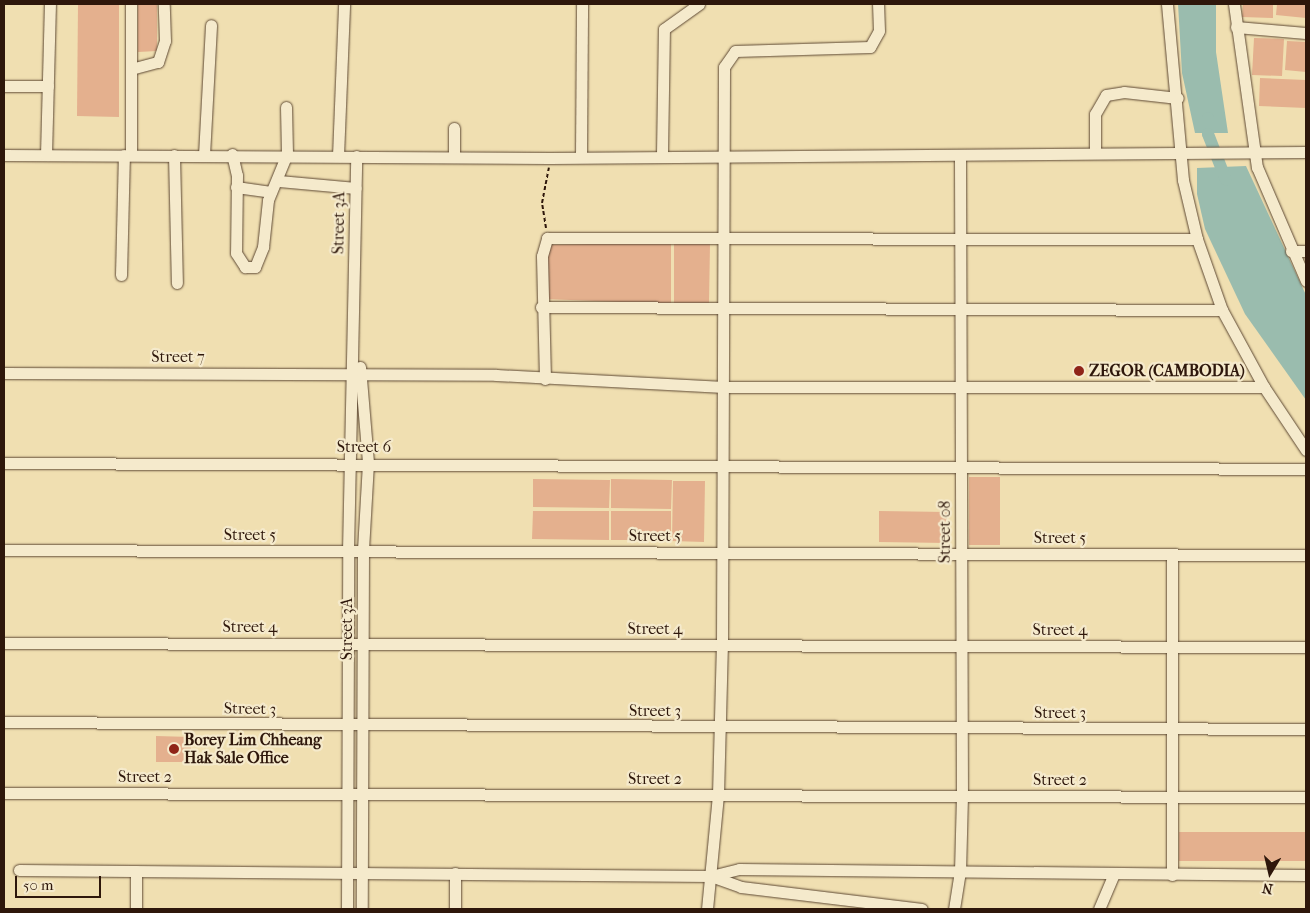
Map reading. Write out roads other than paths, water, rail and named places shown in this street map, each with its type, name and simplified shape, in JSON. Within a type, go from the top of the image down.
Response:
[{"type":"street","points":[[46,155],[50,4]]},
{"type":"street","points":[[121,275],[128,155],[131,4]]},
{"type":"street","points":[[131,69],[158,62],[165,42],[164,4]]},
{"type":"street","points":[[338,156],[344,4]]},
{"type":"street","points":[[581,157],[582,4]]},
{"type":"street","points":[[662,154],[664,29],[699,4]]},
{"type":"street","points":[[708,909],[718,795],[722,645],[725,467],[724,67],[731,53],[870,47],[878,31],[878,4]]},
{"type":"street","points":[[1167,4],[1184,150],[1183,180],[1197,238],[1222,310],[1264,387],[1306,450]]},
{"type":"street","points":[[1234,4],[1253,150],[1291,250],[1306,281]]},
{"type":"street","points":[[204,155],[211,25]]},
{"type":"street","points":[[1236,27],[1306,34]]},
{"type":"street","points":[[4,86],[48,86]]},
{"type":"street","points":[[1096,152],[1095,114],[1106,95],[1178,98]]},
{"type":"street","points":[[232,154],[236,187],[236,254],[244,267],[259,262],[271,192],[279,181],[287,154],[286,107]]},
{"type":"street","points":[[454,128],[454,157]]},
{"type":"street","points":[[4,155],[287,154],[550,158],[662,154],[960,155],[1184,150],[1306,152]]},
{"type":"street","points":[[174,155],[177,283]]},
{"type":"street","name":"Street 08","points":[[954,909],[960,872],[962,796],[960,155]]},
{"type":"street","name":"Street 3A","points":[[356,156],[354,350],[368,463],[363,551],[362,909]]},
{"type":"street","points":[[279,181],[356,188]]},
{"type":"street","points":[[236,187],[271,192]]},
{"type":"street","points":[[545,379],[541,306],[542,256],[547,238],[1197,238]]},
{"type":"street","points":[[1291,250],[1306,251]]},
{"type":"street","points":[[541,306],[724,310],[1222,310]]},
{"type":"street","name":"Street 3A","points":[[347,909],[348,551],[350,463],[357,372]]},
{"type":"street","name":"Street 7","points":[[4,373],[357,372],[724,387],[1264,387]]},
{"type":"street","name":"Street 6","points":[[4,462],[1306,469]]},
{"type":"street","name":"Street 5","points":[[4,550],[1306,555]]},
{"type":"street","points":[[1172,554],[1172,875]]},
{"type":"street","name":"Street 4","points":[[4,643],[1306,647]]},
{"type":"street","name":"Street 3","points":[[4,722],[347,727],[1306,730]]},
{"type":"street","name":"Street 2","points":[[4,793],[1306,797]]},
{"type":"street","points":[[20,870],[711,876],[739,869],[1306,875]]},
{"type":"street","points":[[136,871],[136,909]]},
{"type":"street","points":[[455,873],[455,909]]},
{"type":"street","points":[[1099,909],[1114,874]]},
{"type":"street","points":[[711,876],[742,887],[922,909]]},
{"type":"waterway","points":[[1208,118],[1208,134],[1226,180]]},
{"type":"place","name":"ZEGOR (CAMBODIA)","points":[[1079,371]]},
{"type":"place","name":"Borey Lim Chheang Hak Sale Office","points":[[174,749]]}]
